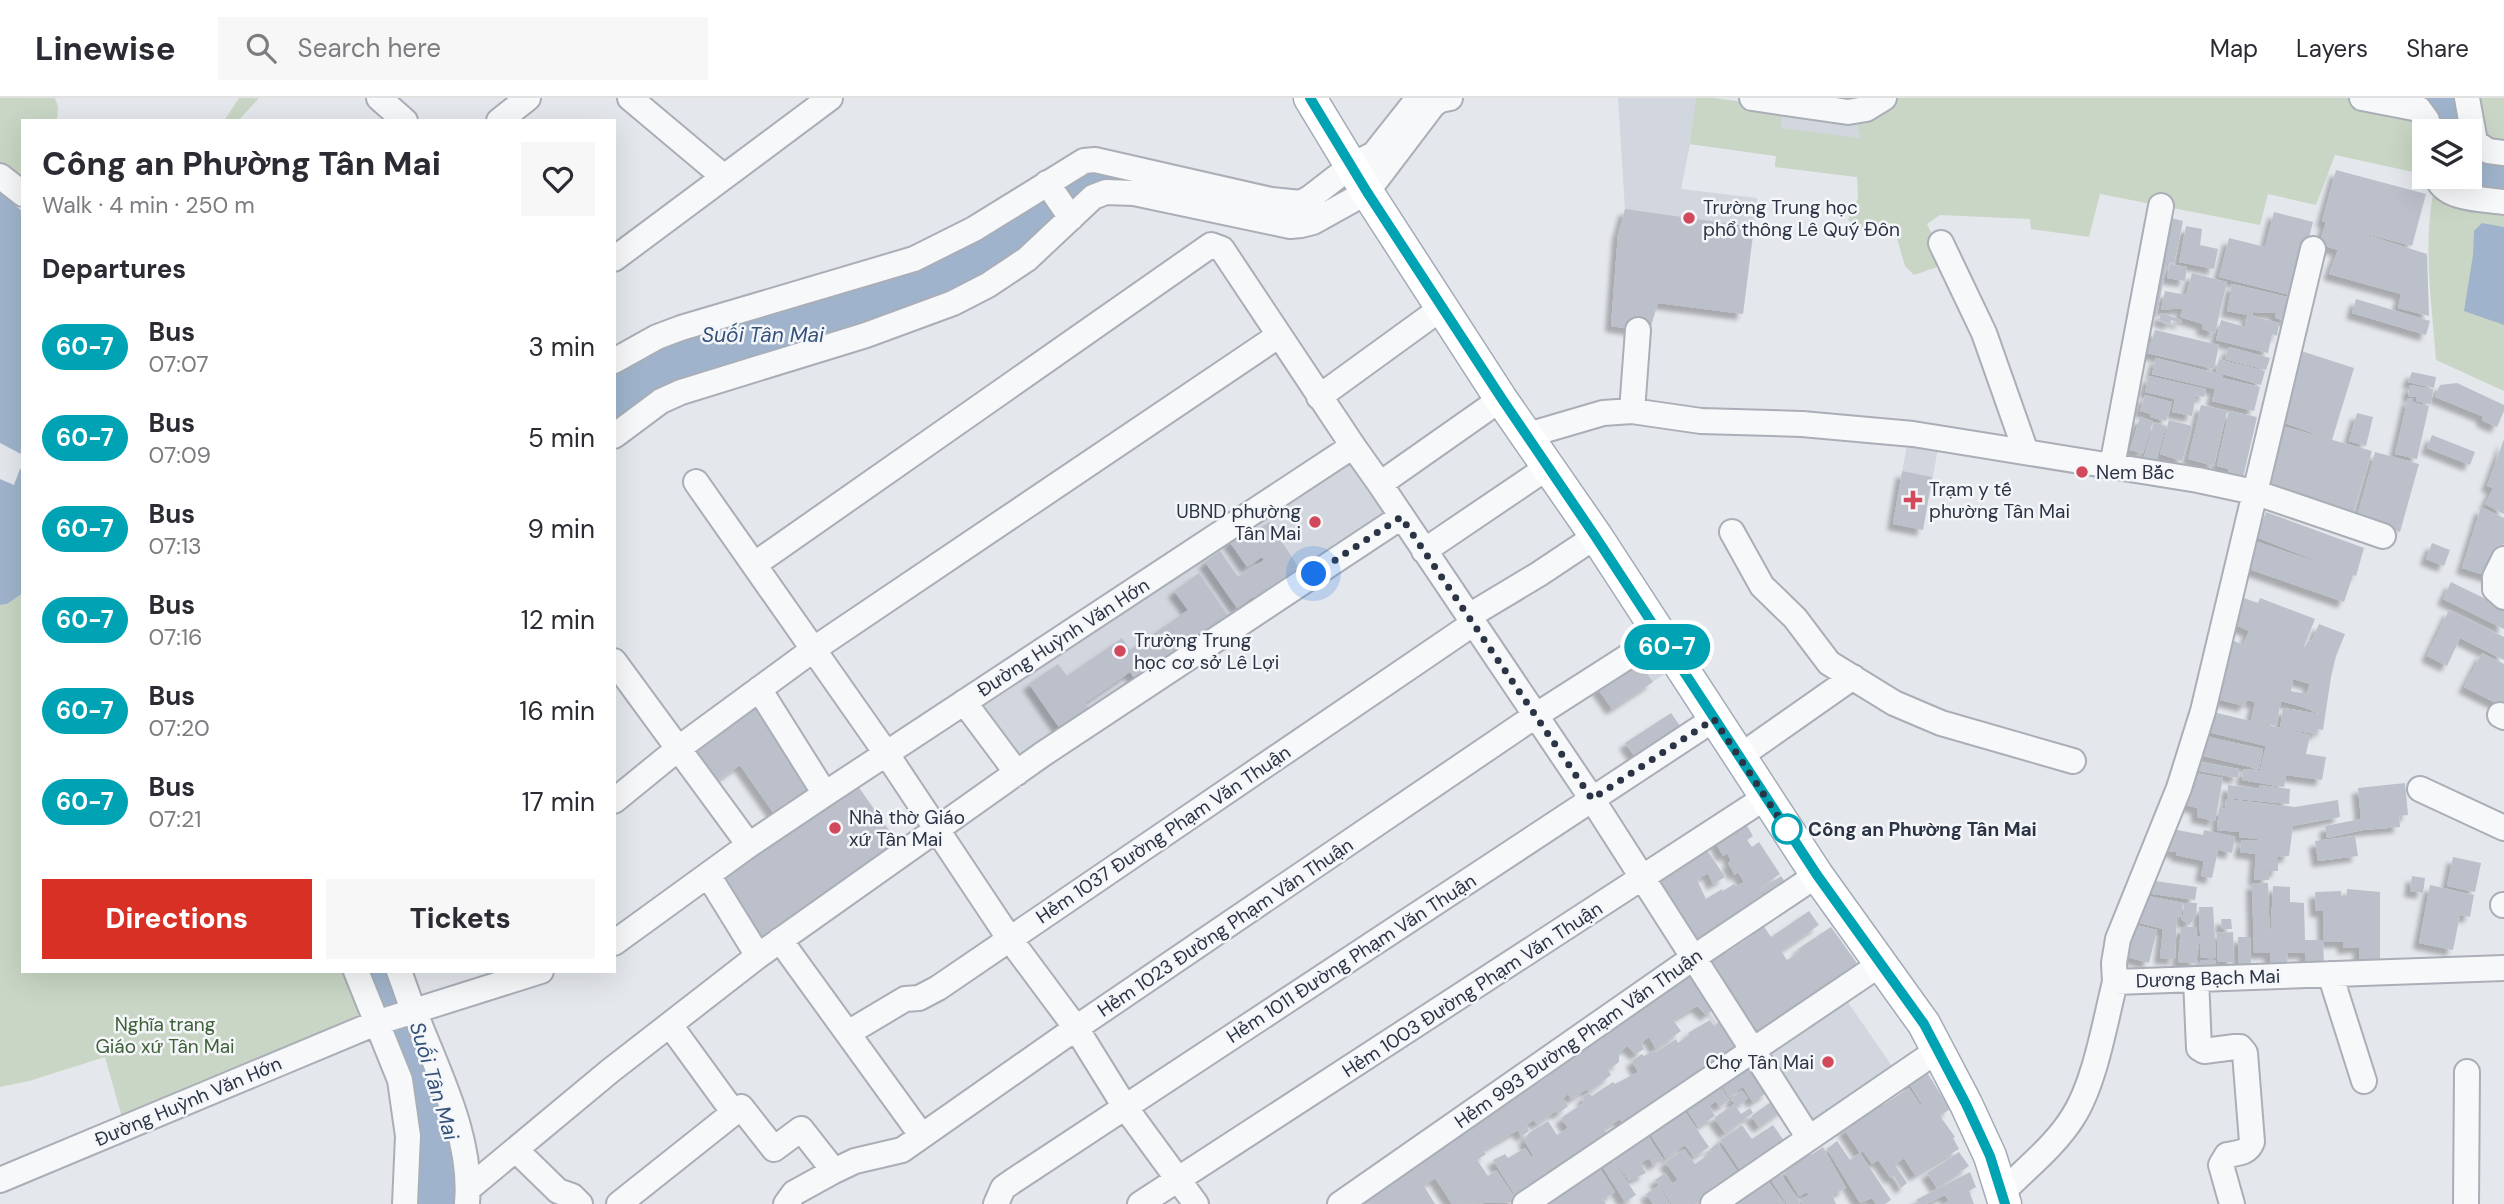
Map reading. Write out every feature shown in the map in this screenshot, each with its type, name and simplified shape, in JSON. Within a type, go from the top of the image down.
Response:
[{"type":"main road","points":[[1310,98],[1359,179],[1502,399],[1817,875],[1924,1024],[1990,1156],[2003,1198]]},
{"type":"street","points":[[379,98],[403,119]]},
{"type":"street","points":[[502,119],[528,98]]},
{"type":"street","points":[[631,98],[724,177]]},
{"type":"street","points":[[616,258],[830,98]]},
{"type":"street","points":[[616,360],[657,337],[681,328],[914,259],[974,229],[1077,163],[1095,160],[1291,204],[1301,203],[1359,179],[1374,154],[1418,98]]},
{"type":"street","points":[[616,435],[661,401],[681,392],[866,335],[953,303],[988,285],[1027,259],[1093,197],[1105,192],[1158,197],[1290,226],[1313,222],[1433,105],[1450,98]]},
{"type":"street","points":[[1752,98],[1849,112],[1866,109],[1884,98]]},
{"type":"street","points":[[2361,98],[2419,109],[2426,119]]},
{"type":"street","points":[[2467,98],[2475,142],[2488,151],[2504,153]]},
{"type":"street","points":[[0,176],[21,192]]},
{"type":"street","points":[[1047,183],[1072,218]]},
{"type":"street","points":[[2445,189],[2504,202]]},
{"type":"street","points":[[2112,466],[2161,206]]},
{"type":"street","points":[[1941,243],[1984,333],[2026,453]]},
{"type":"street","points":[[754,564],[1211,245],[1222,249],[1644,877],[1809,1138]]},
{"type":"street","points":[[2115,982],[2114,962],[2118,939],[2179,788],[2203,711],[2313,249]]},
{"type":"street","points":[[1319,397],[1443,307]]},
{"type":"street","points":[[1632,411],[1638,330]]},
{"type":"street","points":[[616,799],[679,748],[814,649],[1278,336]]},
{"type":"street","points":[[1380,484],[1502,399]]},
{"type":"street","points":[[1528,435],[1603,413],[1632,411],[1701,421],[1802,424],[1913,434],[2255,492],[2383,536]]},
{"type":"street","name":"Đường Huỳnh Văn Hớn","points":[[616,942],[749,845],[1353,446]]},
{"type":"street","points":[[1424,551],[1548,467]]},
{"type":"street","points":[[696,482],[886,753],[1009,938],[1076,1028],[1125,1107],[1196,1204]]},
{"type":"street","points":[[468,1197],[610,1072],[758,956],[1151,681],[1401,517]]},
{"type":"street","points":[[1732,532],[1762,586],[1795,618],[1829,663],[1895,703],[1941,723],[2073,761]]},
{"type":"street","name":"Hẻm 1037 Đường Phạm Văn Thuận","points":[[848,1034],[905,999],[919,998],[938,988],[1595,536]]},
{"type":"street","points":[[2504,559],[2495,577],[2495,589],[2504,597]]},
{"type":"street","name":"Hẻm 1023 Đường Phạm Văn Thuận","points":[[786,1204],[794,1194],[855,1161],[902,1150],[1076,1028],[1535,716],[1660,636]]},
{"type":"street","points":[[616,664],[749,845]]},
{"type":"street","points":[[1739,757],[1853,677]]},
{"type":"street","points":[[759,689],[825,794]]},
{"type":"street","points":[[964,702],[1017,773]]},
{"type":"street","name":"Hẻm 1011 Đường Phạm Văn Thuận","points":[[996,1204],[1003,1188],[1013,1181],[1714,719]]},
{"type":"street","points":[[2420,789],[2504,828]]},
{"type":"street","name":"Hẻm 1003 Đường Phạm Văn Thuận","points":[[1140,1204],[1766,797]]},
{"type":"street","points":[[708,875],[758,956]]},
{"type":"street","name":"Hẻm 993 Đường Phạm Văn Thuận","points":[[1340,1204],[1817,875]]},
{"type":"street","points":[[780,940],[922,1136]]},
{"type":"street","points":[[1525,1204],[1882,963]]},
{"type":"street","name":"Dương Bạch Mai","points":[[2003,1198],[2073,1117],[2086,1089],[2115,982],[2504,968]]},
{"type":"street","points":[[357,973],[400,1080],[408,1136],[405,1204]]},
{"type":"street","points":[[399,973],[461,1134],[468,1197]]},
{"type":"street","points":[[411,1004],[533,973]]},
{"type":"street","points":[[2330,974],[2364,1081]]},
{"type":"street","points":[[2196,979],[2199,1048],[2204,1051],[2235,1046],[2245,1053],[2252,1142],[2250,1149],[2245,1152],[2227,1155],[2221,1165],[2232,1204]]},
{"type":"street","name":"Đường Huỳnh Văn Hớn","points":[[0,1180],[376,1023],[411,1004]]},
{"type":"street","points":[[670,1025],[734,1113]]},
{"type":"street","points":[[1713,1204],[1938,1050]]},
{"type":"street","points":[[2466,1204],[2467,1072]]},
{"type":"street","points":[[620,1204],[741,1107],[774,1149],[801,1129],[834,1171]]},
{"type":"street","points":[[517,1152],[558,1191],[572,1196],[580,1204]]},
{"type":"shaded area","name":"Trường Trung học phổ thông Lê Quý Đôn","points":[[1618,98],[1713,98],[1855,118],[1862,138],[1857,177],[1775,167],[1776,156],[1690,144],[1681,189],[1757,198],[1743,314],[1658,303],[1649,332],[1618,234],[1625,209]]},
{"type":"shaded area","name":"Trạm y tế phường Tân Mai","points":[[1908,439],[1939,443],[1923,530],[1893,524]]},
{"type":"shaded area","name":"Trường Trung học cơ sở Lê Lợi","points":[[1347,455],[1388,517],[1019,763],[975,704]]},
{"type":"shaded area","points":[[1654,648],[1669,671],[1612,709],[1596,686]]},
{"type":"shaded area","name":"Chợ Tân Mai","points":[[1845,998],[1894,1069],[1811,1126],[1762,1054]]},
{"type":"green space","points":[[0,98],[55,98],[57,119],[21,119],[21,183],[0,167]]},
{"type":"green space","points":[[239,98],[259,98],[240,119],[225,119]]},
{"type":"green space","points":[[1696,98],[1783,107],[1781,128],[1861,138],[1849,98],[2504,98],[2504,391],[2436,360],[2428,256],[2433,194],[2429,189],[2482,189],[2482,119],[2412,119],[2412,172],[2335,155],[2316,205],[2268,194],[2260,225],[2100,194],[2089,237],[2031,229],[2030,219],[1940,215],[1927,224],[1946,264],[1914,275],[1905,266],[1894,228],[1862,229],[1848,220],[1858,198],[1857,177],[1775,167],[1776,156],[1690,144]]},
{"type":"green space","name":"Nghĩa trang Giáo xứ Tân Mai","points":[[21,594],[21,973],[351,973],[367,1019],[123,1121],[105,1057],[29,1081],[0,1087],[0,605],[7,604]]},
{"type":"water","points":[[2399,98],[2460,98],[2464,119],[2423,119]]},
{"type":"water","points":[[2482,151],[2504,160],[2504,195],[2467,189],[2482,189]]},
{"type":"water","name":"Suối Tân Mai","points":[[1081,169],[1283,210],[1352,174],[1371,176],[1310,216],[1121,184],[985,278],[616,426],[616,369],[640,353],[907,268]]},
{"type":"water","points":[[0,192],[21,210],[21,454],[0,443]]},
{"type":"water","points":[[2482,223],[2504,227],[2504,325],[2464,311],[2474,231]]},
{"type":"water","points":[[20,469],[21,594],[7,604],[0,605],[0,479],[14,485]]},
{"type":"water","name":"Suối Tân Mai","points":[[365,973],[392,973],[454,1135],[461,1204],[413,1204],[416,1136]]},
{"type":"building","points":[[2336,170],[2426,194],[2412,246],[2345,228],[2427,254],[2429,316],[2398,308],[2401,294],[2329,274],[2338,250],[2319,244],[2326,222],[2322,221]]},
{"type":"building","points":[[1625,209],[1754,227],[1743,314],[1658,303],[1649,332],[1611,326],[1618,234]]},
{"type":"building","points":[[2274,212],[2313,222],[2294,296],[2219,277],[2229,238],[2265,247]]},
{"type":"building","points":[[2171,218],[2183,221],[2174,264],[2162,261]]},
{"type":"building","points":[[2186,226],[2202,229],[2200,245],[2218,249],[2214,269],[2179,262]]},
{"type":"building","points":[[2160,263],[2167,264],[2156,317],[2150,316]]},
{"type":"building","points":[[2170,264],[2187,267],[2185,281],[2167,278]]},
{"type":"building","points":[[2192,273],[2227,282],[2215,333],[2202,329],[2203,324],[2180,317],[2183,308],[2161,310],[2165,291],[2186,295]]},
{"type":"building","points":[[2232,284],[2292,298],[2287,321],[2276,318],[2275,313],[2253,312],[2252,316],[2279,323],[2277,336],[2272,334],[2268,353],[2216,340],[2221,320],[2245,327],[2248,315],[2227,311]]},
{"type":"building","points":[[2356,299],[2430,321],[2426,335],[2352,313]]},
{"type":"building","points":[[2161,313],[2182,320],[2181,323],[2171,320],[2170,324],[2159,320]]},
{"type":"building","points":[[2155,330],[2219,345],[2214,369],[2143,352],[2145,342],[2151,343]]},
{"type":"building","points":[[2229,347],[2270,358],[2266,370],[2225,359]]},
{"type":"building","points":[[2295,349],[2354,368],[2332,440],[2277,420]]},
{"type":"building","points":[[2156,358],[2216,373],[2219,359],[2265,371],[2261,385],[2223,374],[2222,378],[2260,387],[2254,411],[2212,401],[2215,389],[2152,374]]},
{"type":"building","points":[[2412,372],[2436,377],[2434,388],[2408,382]]},
{"type":"building","points":[[2149,376],[2206,389],[2204,397],[2196,395],[2192,416],[2172,412],[2175,399],[2145,392]]},
{"type":"building","points":[[2457,383],[2504,405],[2497,427],[2483,421],[2482,416],[2435,397],[2440,385]]},
{"type":"building","points":[[2410,385],[2433,389],[2431,404],[2408,396]]},
{"type":"building","points":[[2145,395],[2172,402],[2166,421],[2140,411]]},
{"type":"building","points":[[2408,398],[2413,399],[2412,402],[2429,406],[2417,459],[2395,454]]},
{"type":"building","points":[[2201,405],[2227,411],[2214,466],[2188,459]]},
{"type":"building","points":[[2229,411],[2257,417],[2241,486],[2226,483],[2229,469],[2217,466]]},
{"type":"building","points":[[2357,413],[2373,417],[2366,446],[2349,441]]},
{"type":"building","points":[[2140,417],[2153,421],[2143,453],[2130,450]]},
{"type":"building","points":[[2169,420],[2192,426],[2182,461],[2160,454]]},
{"type":"building","points":[[2154,422],[2166,426],[2155,464],[2143,460]]},
{"type":"building","points":[[2279,425],[2372,451],[2353,514],[2261,489]]},
{"type":"building","points":[[2432,435],[2475,452],[2470,465],[2427,448]]},
{"type":"building","points":[[2504,439],[2504,514],[2485,504],[2493,488],[2487,486]]},
{"type":"building","points":[[2375,452],[2419,464],[2400,532],[2356,520]]},
{"type":"building","name":"Trạm y tế phường Tân Mai","points":[[1902,471],[1932,477],[1923,530],[1893,524]]},
{"type":"building","points":[[2481,507],[2504,518],[2504,543],[2491,577],[2462,568]]},
{"type":"building","points":[[2266,512],[2364,548],[2356,576],[2353,575],[2344,602],[2249,569],[2258,542],[2337,569],[2256,537]]},
{"type":"building","points":[[1269,522],[1299,568],[1279,581],[1282,587],[1257,603],[1253,597],[1237,608],[1205,562],[1220,551],[1238,577],[1264,560],[1262,557],[1247,567],[1229,541],[1245,531],[1248,536]]},
{"type":"building","points":[[2432,543],[2450,550],[2444,566],[2426,559]]},
{"type":"building","points":[[1199,573],[1231,620],[1137,682],[1130,672],[1085,703],[1092,713],[1063,733],[1029,684],[1058,664],[1067,676],[1122,638],[1130,650],[1188,610],[1174,591]]},
{"type":"building","points":[[2451,582],[2504,608],[2504,629],[2443,599]]},
{"type":"building","points":[[2241,597],[2258,603],[2260,598],[2315,619],[2302,651],[2309,640],[2312,641],[2319,624],[2345,634],[2331,677],[2323,730],[2318,729],[2317,734],[2285,729],[2310,735],[2306,754],[2326,757],[2322,780],[2286,775],[2284,787],[2242,780],[2244,769],[2260,771],[2266,746],[2208,732],[2213,712],[2280,728],[2283,708],[2320,714],[2281,701],[2276,726],[2251,720],[2255,702],[2247,700],[2245,706],[2216,699],[2226,637],[2243,645],[2249,631],[2231,623]],"holes":[[[2293,679],[2310,684],[2306,694],[2291,691]]]},
{"type":"building","points":[[2449,610],[2504,637],[2504,660],[2460,638],[2447,666],[2427,656]]},
{"type":"building","points":[[2482,653],[2504,664],[2504,707],[2464,687]]},
{"type":"building","points":[[1637,659],[1653,682],[1612,709],[1596,686]]},
{"type":"building","points":[[759,698],[818,790],[777,818],[740,765],[711,785],[687,750]]},
{"type":"building","points":[[1671,713],[1683,730],[1638,761],[1625,743]]},
{"type":"building","points":[[2207,737],[2263,749],[2259,769],[2203,756]]},
{"type":"building","points":[[2198,762],[2239,769],[2238,778],[2197,770]]},
{"type":"building","points":[[2189,772],[2223,778],[2215,821],[2197,817],[2197,808],[2186,805]]},
{"type":"building","points":[[855,782],[901,847],[761,945],[717,878]]},
{"type":"building","points":[[2405,783],[2408,815],[2399,816],[2400,827],[2363,830],[2327,838],[2325,826],[2361,819],[2358,788]]},
{"type":"building","points":[[2228,785],[2290,789],[2289,804],[2227,798]]},
{"type":"building","points":[[2226,799],[2295,807],[2338,800],[2340,817],[2293,826],[2289,856],[2278,857],[2278,871],[2268,871],[2269,880],[2254,880],[2256,854],[2240,852],[2242,840],[2275,841],[2239,837],[2240,832],[2217,830],[2219,808],[2225,809]]},
{"type":"building","points":[[1746,824],[1753,836],[1747,840],[1752,847],[1759,842],[1780,874],[1759,889],[1766,900],[1695,951],[1654,876],[1705,847],[1725,877],[1713,884],[1708,873],[1697,880],[1706,899],[1722,889],[1723,891],[1734,884],[1736,886],[1744,882],[1738,872],[1735,875],[1728,863],[1731,861],[1727,853],[1723,856],[1713,837]]},
{"type":"building","points":[[2172,829],[2203,835],[2204,830],[2235,837],[2232,853],[2218,850],[2212,878],[2201,876],[2204,861],[2168,851]]},
{"type":"building","points":[[2355,836],[2358,856],[2318,861],[2315,841]]},
{"type":"building","points":[[2453,857],[2481,863],[2475,892],[2447,886]]},
{"type":"building","points":[[1781,876],[1789,888],[1769,901],[1761,889]]},
{"type":"building","points":[[2412,876],[2425,878],[2423,893],[2410,891]]},
{"type":"building","points":[[2148,880],[2197,887],[2195,900],[2146,893]]},
{"type":"building","points":[[2252,883],[2268,883],[2270,947],[2273,886],[2290,887],[2290,902],[2304,903],[2305,940],[2323,940],[2324,967],[2305,967],[2305,953],[2288,953],[2287,966],[2270,965],[2270,953],[2254,953]]},
{"type":"building","points":[[2430,885],[2474,895],[2470,917],[2460,915],[2453,950],[2419,943]]},
{"type":"building","points":[[2347,889],[2380,892],[2380,964],[2359,966],[2359,947],[2343,948],[2343,942],[2324,942],[2323,911],[2316,911],[2315,892],[2341,891],[2341,897],[2347,897]]},
{"type":"building","points":[[2148,896],[2183,903],[2181,917],[2177,916],[2175,959],[2160,958],[2163,929],[2132,921]]},
{"type":"building","points":[[2184,903],[2197,903],[2196,916],[2189,925],[2181,919]]},
{"type":"building","points":[[2199,907],[2213,907],[2216,958],[2201,958]]},
{"type":"building","points":[[1809,911],[1819,925],[1781,951],[1787,960],[1800,952],[1798,949],[1831,927],[1864,973],[1851,982],[1845,973],[1826,991],[1823,987],[1811,995],[1813,999],[1780,1028],[1774,1021],[1765,1026],[1769,1031],[1757,1040],[1730,1000],[1734,998],[1731,993],[1724,998],[1698,960],[1722,948],[1726,953],[1763,925],[1771,937]]},
{"type":"building","points":[[2221,919],[2231,919],[2232,929],[2222,929]]},
{"type":"building","points":[[2132,924],[2157,930],[2149,963],[2124,956]]},
{"type":"building","points":[[2181,927],[2197,927],[2196,936],[2200,937],[2196,963],[2178,962]]},
{"type":"building","points":[[2233,932],[2234,962],[2218,962],[2217,933]]},
{"type":"building","points":[[2238,937],[2250,937],[2251,964],[2239,964]]},
{"type":"building","points":[[2200,960],[2216,960],[2216,969],[2200,969]]},
{"type":"building","points":[[1692,973],[1741,1047],[1655,1101],[1657,1104],[1623,1124],[1620,1119],[1604,1129],[1609,1136],[1560,1167],[1559,1165],[1543,1174],[1547,1181],[1515,1195],[1493,1160],[1505,1154],[1508,1158],[1525,1148],[1532,1158],[1533,1155],[1524,1140],[1529,1133],[1548,1121],[1557,1135],[1568,1128],[1561,1118],[1585,1102],[1582,1098],[1588,1093],[1592,1096],[1613,1082],[1615,1084],[1638,1072],[1632,1061],[1642,1054],[1644,1056],[1654,1050],[1656,1052],[1676,1039],[1678,1043],[1689,1035],[1688,1033],[1710,1020],[1714,1026],[1721,1020],[1714,1009],[1706,1015],[1697,1006],[1673,1020],[1681,1031],[1656,1049],[1649,1037],[1641,1043],[1644,1049],[1636,1054],[1627,1046],[1619,1053],[1619,1062],[1608,1070],[1611,1075],[1589,1092],[1587,1089],[1571,1099],[1568,1094],[1563,1098],[1568,1106],[1558,1114],[1556,1111],[1537,1124],[1534,1120],[1526,1125],[1529,1131],[1522,1136],[1518,1130],[1483,1150],[1486,1154],[1477,1160],[1488,1176],[1496,1170],[1518,1202],[1452,1204],[1435,1178],[1424,1186],[1435,1204],[1353,1204],[1535,1078],[1538,1083],[1553,1072],[1552,1069],[1656,995],[1659,999],[1666,994],[1662,988]]},
{"type":"building","points":[[1755,1063],[1768,1092],[1753,1102],[1743,1087],[1738,1090],[1731,1079]]},
{"type":"building","points":[[1923,1066],[1950,1109],[1940,1116],[1955,1137],[1953,1138],[1959,1149],[1915,1175],[1904,1158],[1895,1165],[1907,1183],[1901,1188],[1894,1176],[1891,1178],[1878,1160],[1872,1164],[1863,1151],[1860,1153],[1844,1129],[1862,1117],[1859,1112],[1880,1101],[1883,1105],[1909,1088],[1921,1106],[1905,1077]]},
{"type":"building","points":[[1728,1075],[1738,1092],[1729,1097],[1719,1080]]},
{"type":"building","points":[[1716,1080],[1729,1100],[1719,1107],[1716,1101],[1709,1106],[1715,1116],[1698,1127],[1684,1105]]},
{"type":"building","points":[[1741,1090],[1748,1098],[1737,1107],[1731,1099]]},
{"type":"building","points":[[1777,1098],[1785,1108],[1759,1127],[1751,1116]]},
{"type":"building","points":[[1734,1104],[1741,1114],[1750,1108],[1753,1113],[1725,1133],[1714,1118]]},
{"type":"building","points":[[1681,1106],[1709,1147],[1694,1157],[1685,1145],[1666,1158],[1646,1128]]},
{"type":"building","points":[[1742,1125],[1752,1139],[1773,1125],[1789,1148],[1742,1173],[1720,1140]]},
{"type":"building","points":[[1644,1130],[1663,1159],[1653,1165],[1649,1158],[1641,1163],[1627,1140]]},
{"type":"building","points":[[1627,1141],[1646,1173],[1629,1181],[1614,1159],[1623,1153],[1618,1146]]},
{"type":"building","points":[[1837,1141],[1850,1160],[1860,1153],[1891,1200],[1885,1204],[1876,1204],[1872,1198],[1860,1203],[1827,1149]]},
{"type":"building","points":[[1718,1143],[1741,1177],[1732,1183],[1729,1177],[1711,1188],[1714,1191],[1695,1204],[1672,1204],[1655,1180],[1665,1173],[1672,1184],[1678,1180],[1665,1162],[1684,1149],[1695,1164],[1712,1152],[1710,1149]]},
{"type":"building","points":[[1823,1147],[1846,1188],[1832,1195],[1836,1204],[1803,1204],[1801,1199],[1809,1195],[1807,1192],[1799,1196],[1784,1171],[1801,1161],[1798,1156],[1808,1151],[1811,1155]]},
{"type":"building","points":[[1959,1152],[1969,1166],[1937,1188],[1927,1173]]},
{"type":"building","points":[[1610,1155],[1636,1195],[1625,1202],[1599,1161]]},
{"type":"building","points":[[1596,1163],[1615,1192],[1603,1199],[1606,1204],[1546,1204],[1580,1173],[1593,1192],[1581,1172]]},
{"type":"building","points":[[1777,1169],[1800,1204],[1787,1204],[1768,1175]]},
{"type":"building","points":[[1970,1172],[1976,1187],[1969,1191],[1974,1204],[1942,1204],[1949,1201],[1945,1195],[1926,1204],[1919,1204],[1916,1200]]},
{"type":"building","points":[[1767,1180],[1785,1204],[1727,1204]]},
{"type":"building","points":[[1658,1186],[1670,1204],[1653,1204],[1646,1194]]},
{"type":"bus line","name":"60-7","points":[[1310,98],[1367,192],[1502,399],[1817,875],[1931,1035],[1990,1156],[2005,1204]]},
{"type":"place","name":"Trường Trung học phổ thông Lê Quý Đôn","points":[[1689,218]]},
{"type":"place","name":"Nem Bắc","points":[[2082,472]]},
{"type":"place","name":"Trạm y tế phường Tân Mai","points":[[1913,500]]},
{"type":"place","name":"UBND phường Tân Mai","points":[[1315,522]]},
{"type":"place","name":"Trường Trung học cơ sở Lê Lợi","points":[[1120,651]]},
{"type":"place","name":"Nhà thờ Giáo xứ Tân Mai","points":[[835,828]]},
{"type":"place","name":"Công an Phường Tân Mai","points":[[1787,829]]},
{"type":"place","name":"Chợ Tân Mai","points":[[1828,1062]]},
{"type":"route","points":[[1314,574],[1401,517],[1592,799],[1714,719],[1791,836],[1787,829]]}]
